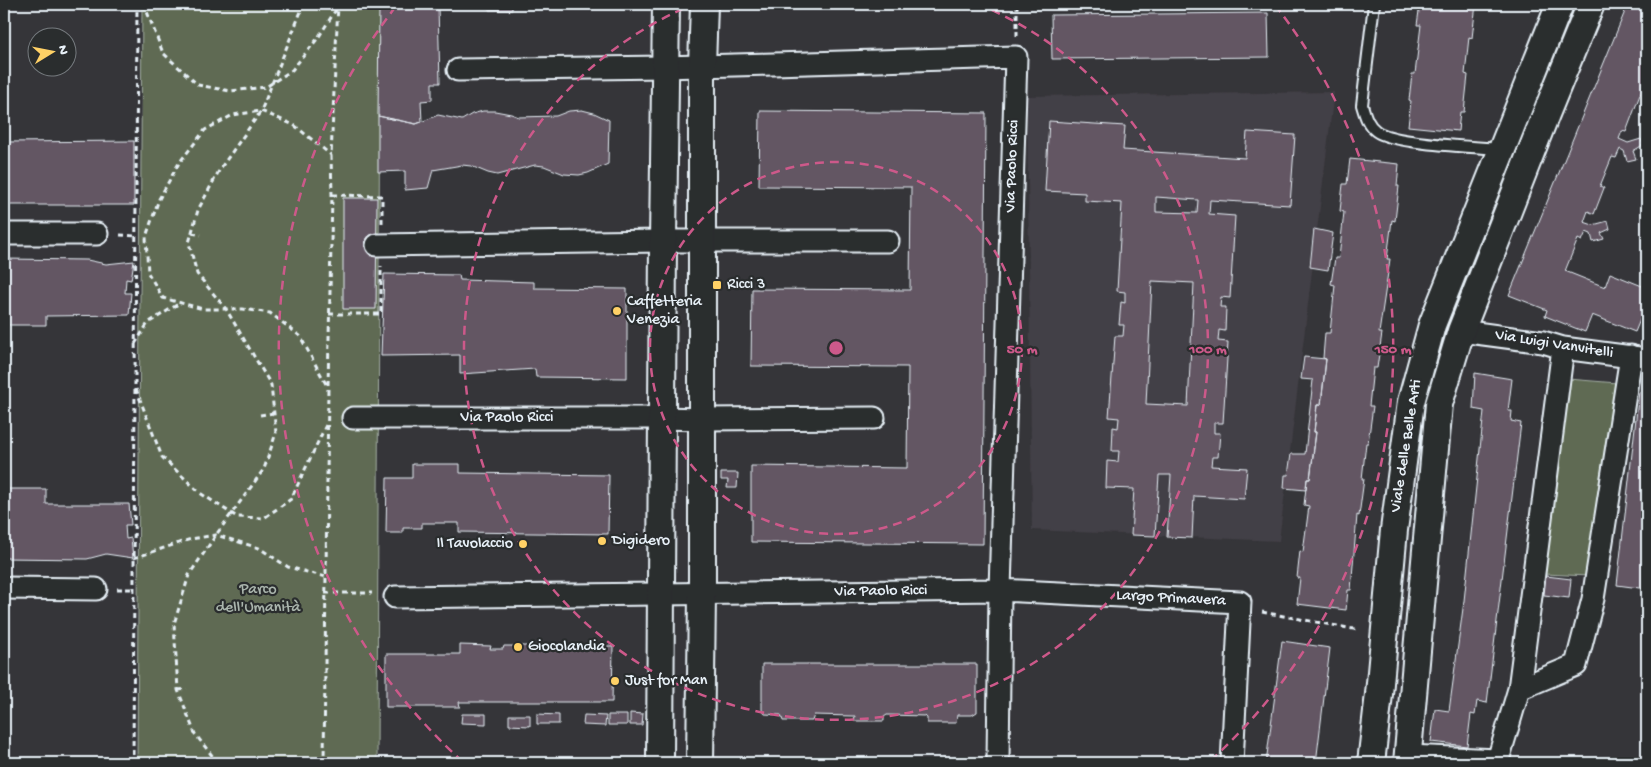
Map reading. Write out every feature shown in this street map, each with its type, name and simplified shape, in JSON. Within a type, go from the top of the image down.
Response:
[{"type":"street","points":[[660,763],[662,595],[661,418],[666,4]]},
{"type":"street","points":[[700,763],[702,594],[702,66],[704,4]]},
{"type":"street","name":"Viale delle Belle Arti","points":[[1370,763],[1394,530],[1411,402],[1432,325],[1560,4]]},
{"type":"street","name":"Viale delle Belle Arti","points":[[1407,760],[1439,404],[1461,331],[1591,4]]},
{"type":"street","points":[[458,70],[702,66],[1016,57]]},
{"type":"street","name":"Via Paolo Ricci","points":[[998,763],[1000,590],[1016,57]]},
{"type":"street","points":[[4,234],[97,234]]},
{"type":"street","points":[[377,246],[663,241],[888,241]]},
{"type":"street","name":"Via Luigi Vanvitelli","points":[[1461,331],[1543,342],[1563,348],[1639,357]]},
{"type":"street","points":[[1407,760],[1498,760],[1519,689],[1563,348]]},
{"type":"street","points":[[1519,689],[1576,665],[1593,600],[1639,357]]},
{"type":"street","name":"Via Paolo Ricci","points":[[353,418],[874,418]]},
{"type":"street","points":[[4,588],[96,589]]},
{"type":"street","name":"Via Paolo Ricci","points":[[395,597],[1000,590]]},
{"type":"street","name":"Largo Primavera","points":[[1000,590],[1240,602],[1232,763]]},
{"type":"lane","points":[[1374,4],[1362,105],[1366,121],[1377,132],[1398,140],[1502,149]]},
{"type":"path","points":[[133,763],[137,4]]},
{"type":"path","points":[[144,4],[163,53],[198,85],[230,91],[266,87],[292,70],[318,38],[338,6]]},
{"type":"path","points":[[218,763],[195,734],[178,690],[174,624],[190,575],[216,535],[264,469],[276,433],[271,385],[226,309],[197,274],[189,243],[198,210],[220,168],[261,111],[304,4]]},
{"type":"path","points":[[1016,57],[1017,4]]},
{"type":"path","points":[[324,763],[331,156],[338,6]]},
{"type":"path","points":[[328,386],[300,336],[270,313],[243,309],[203,309],[163,298],[148,273],[146,237],[159,200],[179,163],[205,130],[233,115],[261,111],[294,125],[331,156]]},
{"type":"path","points":[[192,233],[201,235]]},
{"type":"path","points":[[135,345],[148,323],[180,303]]},
{"type":"path","points":[[135,386],[162,457],[200,493],[238,517],[264,518],[291,500],[327,423]]},
{"type":"path","points":[[260,415],[274,413]]},
{"type":"path","points":[[134,558],[191,539],[216,535],[259,548],[288,567],[326,577]]},
{"type":"path","points":[[325,593],[383,593],[395,597]]},
{"type":"path","points":[[1240,602],[1266,614],[1384,635]]},
{"type":"path","points":[[178,690],[187,689]]},
{"type":"shaded area","points":[[1334,92],[1279,541],[1032,530],[1027,96]]},
{"type":"green space","name":"Parco dell'Umanità","points":[[142,4],[380,4],[377,763],[137,763]]},
{"type":"green space","points":[[1568,379],[1617,383],[1590,576],[1543,574]]},
{"type":"building","points":[[383,4],[465,4],[465,6],[383,6]]},
{"type":"building","points":[[489,4],[512,4],[512,10],[489,10]]},
{"type":"building","points":[[541,4],[622,4],[622,7],[541,7]]},
{"type":"building","points":[[1420,4],[1476,4],[1472,38],[1469,37],[1465,74],[1468,75],[1464,112],[1460,112],[1458,131],[1408,126],[1412,74],[1415,74],[1421,25],[1417,25]]},
{"type":"building","points":[[1628,4],[1647,4],[1647,76],[1626,132],[1622,131],[1619,139],[1628,143],[1641,139],[1643,145],[1633,151],[1636,159],[1627,161],[1624,151],[1620,149],[1616,158],[1612,157],[1600,186],[1604,188],[1594,214],[1588,211],[1584,222],[1593,225],[1608,221],[1610,229],[1601,233],[1604,239],[1593,242],[1591,234],[1586,232],[1582,241],[1578,239],[1565,271],[1605,287],[1610,273],[1647,288],[1647,303],[1635,332],[1592,315],[1585,332],[1545,316],[1547,310],[1509,295]]},
{"type":"building","points":[[379,6],[438,6],[440,83],[432,83],[432,100],[421,101],[422,122],[416,124],[378,116]]},
{"type":"building","points":[[1268,13],[1269,57],[1052,59],[1051,15]]},
{"type":"building","points":[[582,110],[609,120],[608,164],[588,173],[579,175],[564,174],[544,166],[535,165],[497,175],[471,166],[462,165],[433,170],[428,188],[405,190],[405,171],[378,172],[378,116],[416,124],[438,115],[462,120],[472,114],[483,111],[495,111],[519,117],[556,116],[569,111]]},
{"type":"building","points":[[760,111],[986,113],[983,544],[751,542],[751,466],[907,468],[908,367],[751,366],[752,289],[910,290],[911,187],[759,186]]},
{"type":"building","points":[[1049,121],[1125,126],[1123,150],[1245,158],[1247,132],[1295,135],[1290,205],[1210,200],[1209,214],[1235,216],[1230,298],[1221,297],[1220,307],[1226,307],[1225,331],[1219,330],[1218,341],[1228,342],[1223,423],[1214,423],[1214,433],[1220,433],[1218,457],[1212,457],[1211,466],[1247,468],[1244,499],[1194,496],[1192,538],[1167,537],[1171,475],[1159,475],[1155,536],[1131,535],[1134,489],[1106,488],[1107,461],[1118,462],[1119,451],[1112,451],[1113,427],[1118,428],[1119,418],[1109,417],[1115,336],[1123,336],[1124,325],[1119,325],[1121,302],[1125,303],[1125,292],[1117,291],[1122,203],[1085,201],[1085,193],[1045,191]],"holes":[[[1156,197],[1198,200],[1197,213],[1156,212]],[[1152,281],[1194,283],[1188,406],[1146,404]]]},
{"type":"building","points":[[134,141],[134,205],[4,205],[4,142]]},
{"type":"building","points":[[1350,159],[1399,164],[1397,186],[1399,186],[1395,221],[1392,220],[1387,259],[1390,259],[1379,333],[1382,333],[1377,368],[1373,368],[1369,406],[1373,406],[1368,443],[1366,443],[1359,516],[1357,515],[1351,590],[1348,590],[1346,610],[1297,604],[1300,578],[1297,578],[1300,551],[1303,552],[1309,506],[1304,505],[1307,479],[1310,479],[1316,432],[1314,432],[1317,405],[1321,405],[1326,359],[1323,358],[1325,333],[1330,333],[1335,285],[1331,284],[1335,258],[1339,258],[1344,212],[1340,211],[1343,184],[1347,184]]},
{"type":"building","points":[[343,198],[377,198],[376,309],[343,309]]},
{"type":"building","points":[[1314,229],[1333,233],[1328,270],[1310,267]]},
{"type":"building","points":[[4,259],[87,260],[106,264],[134,261],[131,280],[126,279],[125,293],[131,293],[129,315],[46,316],[46,325],[4,325]]},
{"type":"building","points":[[384,274],[459,275],[460,280],[534,282],[534,288],[627,289],[627,378],[536,377],[535,369],[460,374],[460,355],[381,356]]},
{"type":"building","points":[[1304,357],[1326,359],[1321,405],[1317,405],[1314,432],[1316,432],[1310,479],[1307,479],[1306,490],[1284,488],[1285,475],[1288,475],[1291,454],[1305,454],[1313,380],[1301,379]]},
{"type":"building","points":[[1475,373],[1512,379],[1508,411],[1512,411],[1511,421],[1521,423],[1487,703],[1477,701],[1475,715],[1471,714],[1467,746],[1431,742],[1435,709],[1449,711],[1464,601],[1484,411],[1473,409]]},
{"type":"building","points":[[1639,392],[1647,394],[1647,589],[1617,585]]},
{"type":"building","points":[[412,464],[460,464],[460,473],[609,475],[608,534],[459,532],[459,523],[422,523],[422,528],[403,528],[403,533],[386,533],[387,478],[412,478]]},
{"type":"building","points":[[721,473],[738,473],[737,488],[727,488],[728,480],[721,480]]},
{"type":"building","points":[[4,489],[46,489],[46,504],[129,504],[131,525],[125,525],[126,539],[131,538],[133,558],[106,554],[87,559],[4,558]]},
{"type":"building","points":[[1546,576],[1571,579],[1569,598],[1544,595]]},
{"type":"building","points":[[1282,641],[1330,648],[1316,763],[1266,763]]},
{"type":"building","points":[[460,645],[491,646],[490,649],[503,649],[504,646],[613,646],[612,702],[459,702],[460,707],[386,707],[386,654],[460,654]]},
{"type":"building","points":[[762,664],[977,664],[977,712],[972,715],[957,715],[956,723],[927,723],[925,716],[887,715],[884,717],[884,721],[854,721],[855,716],[814,715],[812,721],[783,721],[781,715],[765,714],[762,710]]},
{"type":"building","points":[[630,713],[643,714],[642,725],[630,725]]},
{"type":"building","points":[[462,714],[486,714],[486,724],[461,723]]},
{"type":"building","points":[[537,714],[559,715],[559,724],[537,724]]},
{"type":"building","points":[[509,715],[530,715],[530,726],[509,725]]},
{"type":"building","points":[[584,715],[606,716],[605,726],[583,725]]},
{"type":"building","points":[[608,715],[627,715],[627,725],[608,725]]},
{"type":"place","name":"Ricci 3","points":[[717,285]]},
{"type":"place","name":"Caffetteria Venezia","points":[[617,311]]},
{"type":"place","name":"Digidero","points":[[602,541]]},
{"type":"place","name":"Il Tavolaccio","points":[[523,544]]},
{"type":"place","name":"Giocolandia","points":[[518,647]]},
{"type":"place","name":"Just for Man","points":[[615,681]]}]
